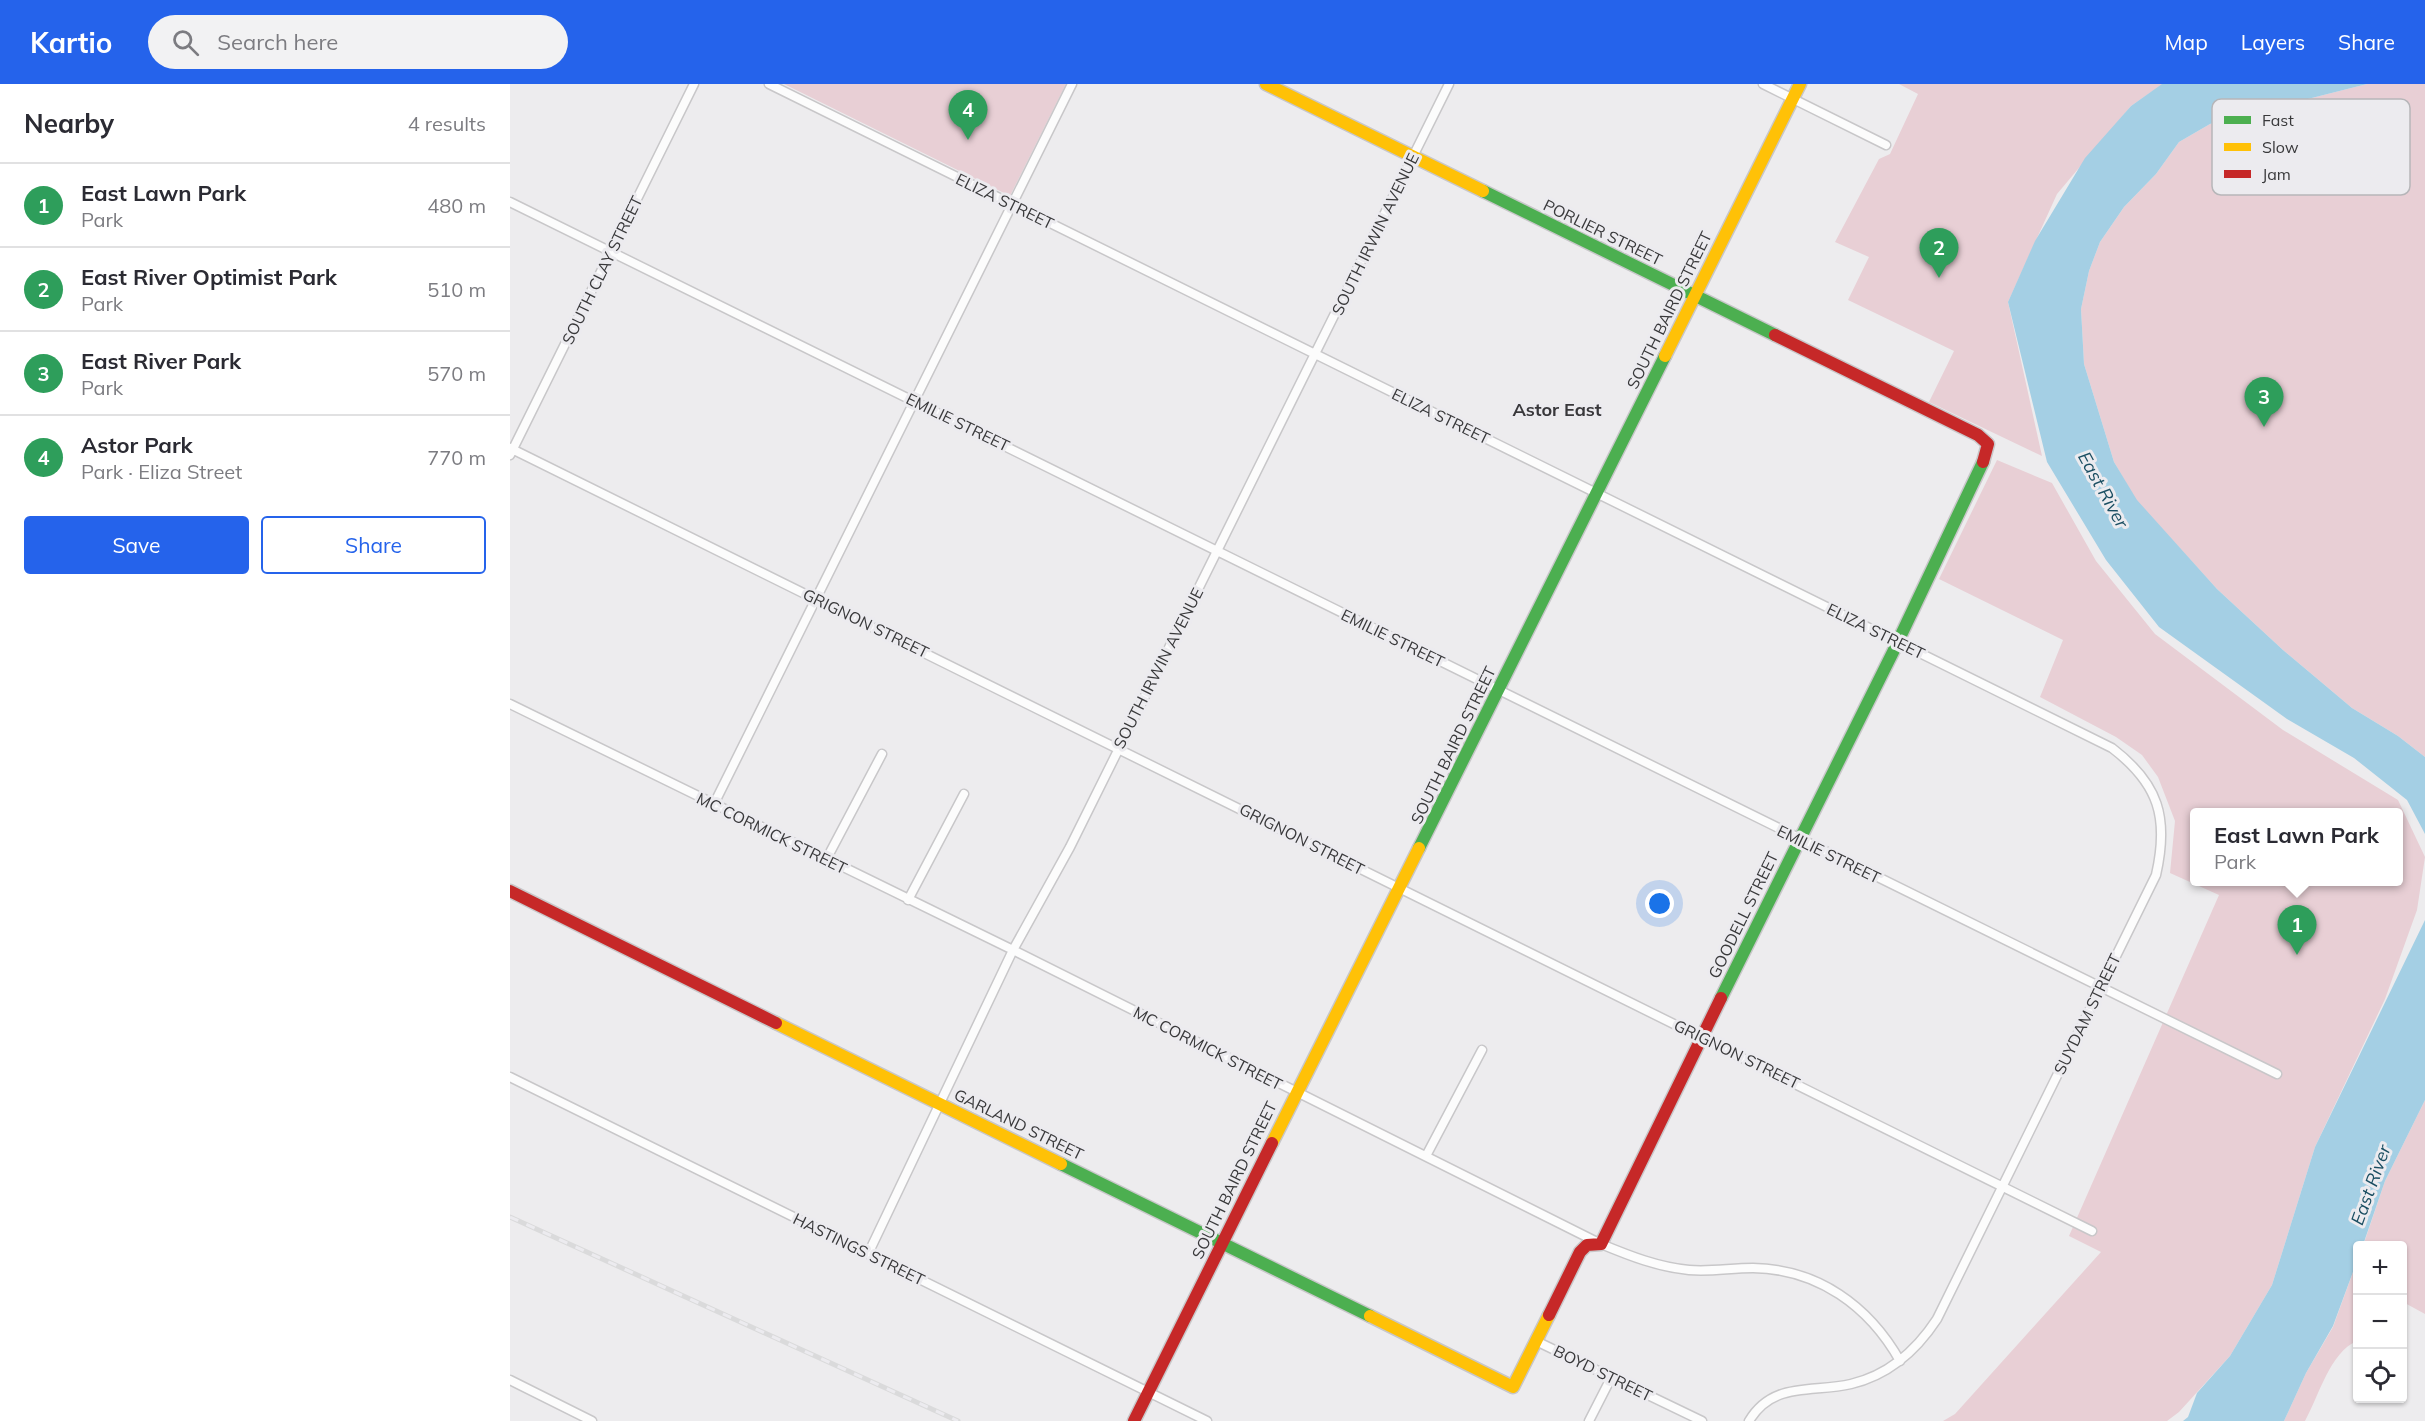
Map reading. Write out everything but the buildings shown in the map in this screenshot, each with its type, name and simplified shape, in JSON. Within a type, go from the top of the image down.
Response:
[{"type":"street","name":"SOUTH CLAY STREET","points":[[511,451],[694,84]]},
{"type":"street","name":"ELIZA STREET","points":[[769,84],[2112,748]]},
{"type":"street","points":[[714,804],[1072,84]]},
{"type":"street","name":"PORLIER STREET","points":[[1266,84],[1978,435],[1988,444]]},
{"type":"street","name":"SOUTH IRWIN AVENUE","points":[[868,1254],[1013,950],[1070,847],[1118,746],[1449,84]]},
{"type":"street","points":[[1763,84],[1886,145]]},
{"type":"street","name":"SOUTH BAIRD STREET","points":[[1134,1421],[1800,84]]},
{"type":"street","name":"EMILIE STREET","points":[[510,202],[2277,1074]]},
{"type":"street","name":"GOODELL STREET","points":[[1601,1244],[1701,1036],[1897,642],[1987,454],[1988,444]]},
{"type":"street","name":"GRIGNON STREET","points":[[511,451],[1118,746],[2092,1231]]},
{"type":"street","name":"MC CORMICK STREET","points":[[510,704],[1013,950],[1601,1244],[1665,1266],[1707,1270],[1768,1269],[1804,1277],[1835,1291],[1863,1311],[1889,1341],[1900,1361]]},
{"type":"street","name":"SUYDAM STREET","points":[[1749,1421],[1755,1411],[1776,1395],[1801,1388],[1851,1384],[1883,1372],[1900,1361],[1925,1336],[1937,1319],[2156,875],[2162,849],[2160,814],[2150,787],[2131,762],[2112,748]]},
{"type":"street","points":[[826,860],[882,754]]},
{"type":"street","points":[[908,900],[964,794]]},
{"type":"street","name":"GARLAND STREET","points":[[510,891],[1513,1387],[1536,1341]]},
{"type":"street","points":[[1426,1156],[1482,1050]]},
{"type":"street","name":"HASTINGS STREET","points":[[510,1077],[1207,1421]]},
{"type":"street","points":[[1536,1341],[1580,1252],[1587,1245],[1601,1244]]},
{"type":"street","name":"BOYD STREET","points":[[1536,1341],[1702,1421]]},
{"type":"street","points":[[1589,1421],[1611,1377]]},
{"type":"street","points":[[510,1380],[592,1421]]},
{"type":"shaded area","points":[[784,84],[1066,84],[1010,196]]},
{"type":"shaded area","points":[[1899,84],[2163,84],[2131,106],[2057,194],[2008,302],[2042,456],[1929,402],[1954,351],[1848,300],[1869,257],[1835,242],[1879,159],[1890,154],[1918,94]]},
{"type":"shaded area","points":[[2367,84],[2425,84],[2425,757],[2398,736],[2352,708],[2283,650],[2217,589],[2136,500],[2114,462],[2084,364],[2081,309],[2089,271],[2100,242],[2124,207],[2156,174],[2179,142],[2210,124],[2212,123],[2212,195],[2410,195],[2410,99],[2308,99]]},
{"type":"shaded area","points":[[1997,460],[2052,483],[2096,561],[2155,634],[2283,730],[2398,800],[2402,808],[2190,808],[2190,882],[2170,873],[2175,821],[2158,777],[2142,755],[2116,737],[2040,697],[2063,640],[1939,579]]},
{"type":"shaded area","points":[[2403,811],[2425,857],[2417,910],[2385,999],[2315,1147],[2272,1285],[2230,1356],[2179,1412],[2167,1421],[1943,1421],[1955,1414],[2101,1252],[2069,1236],[2219,895],[2199,886],[2403,886]]},
{"type":"shaded area","points":[[2425,1100],[2425,1314],[2407,1304],[2407,1241],[2365,1241],[2385,1181]]},
{"type":"shaded area","points":[[2353,1272],[2353,1344],[2339,1355],[2332,1365],[2305,1421],[2284,1421],[2306,1373],[2333,1327]]},
{"type":"water","name":"East River","points":[[2162,84],[2367,84],[2308,99],[2212,99],[2212,123],[2179,142],[2156,174],[2124,207],[2100,242],[2089,271],[2081,309],[2084,364],[2114,462],[2137,500],[2217,589],[2283,650],[2352,708],[2398,736],[2425,757],[2425,834],[2407,800],[2354,758],[2287,719],[2159,627],[2106,560],[2047,462],[2008,302],[2035,241],[2085,158],[2131,106]]},
{"type":"water","name":"East River","points":[[2425,920],[2425,1100],[2385,1181],[2364,1241],[2353,1241],[2353,1272],[2333,1326],[2306,1373],[2284,1421],[2183,1421],[2188,1417],[2197,1393],[2230,1356],[2272,1285],[2315,1147]]},
{"type":"railway","points":[[510,1217],[958,1421]]},
{"type":"traffic: fast","points":[[1483,191],[1775,335]]},
{"type":"traffic: fast","points":[[1419,848],[1665,356]]},
{"type":"traffic: fast","points":[[1721,998],[1893,652],[1983,462]]},
{"type":"traffic: fast","points":[[1061,1164],[1370,1316]]},
{"type":"traffic: slow","points":[[1266,84],[1483,191]]},
{"type":"traffic: slow","points":[[1665,356],[1800,84]]},
{"type":"traffic: slow","points":[[1272,1143],[1419,848]]},
{"type":"traffic: slow","points":[[776,1023],[1061,1164]]},
{"type":"traffic: slow","points":[[1370,1316],[1513,1387],[1549,1315]]},
{"type":"traffic: jam","points":[[1775,335],[1978,435],[1988,444],[1983,462]]},
{"type":"traffic: jam","points":[[510,891],[776,1023]]},
{"type":"traffic: jam","points":[[1549,1315],[1580,1252],[1587,1245],[1601,1244],[1721,998]]},
{"type":"traffic: jam","points":[[1134,1421],[1272,1143]]},
{"type":"place","name":"Astor Park","points":[[968,140]]},
{"type":"place","name":"East River Optimist Park","points":[[1939,278]]},
{"type":"place","name":"East River Park","points":[[2264,427]]},
{"type":"place","name":"East Lawn Park","points":[[2297,955]]},
{"type":"district","name":"Astor East","points":[[1557,410]]}]
